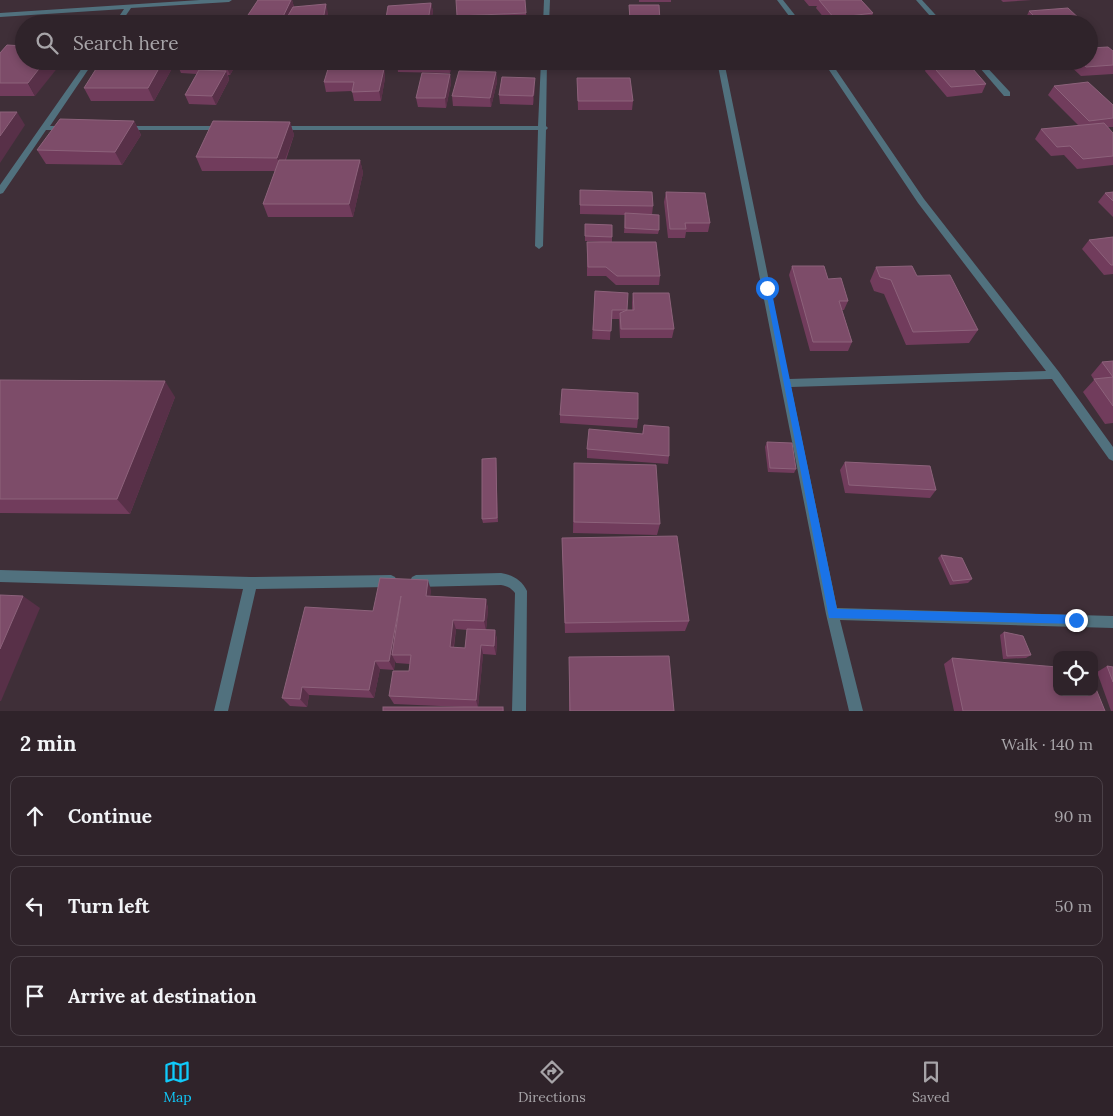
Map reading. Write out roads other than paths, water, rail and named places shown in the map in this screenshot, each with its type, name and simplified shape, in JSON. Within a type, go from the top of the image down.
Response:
[{"type":"street","points":[[0,15],[162,2],[229,0]]},
{"type":"street","points":[[546,15],[547,0]]},
{"type":"street","points":[[780,0],[792,15]]},
{"type":"street","points":[[919,0],[933,15]]},
{"type":"street","points":[[123,15],[129,6]]},
{"type":"street","points":[[0,191],[85,70]]},
{"type":"street","points":[[539,246],[544,128],[544,70]]},
{"type":"street","points":[[722,70],[787,383],[832,614],[856,711]]},
{"type":"street","points":[[832,70],[921,200],[1113,456]]},
{"type":"street","points":[[985,70],[1007,94]]},
{"type":"street","points":[[43,128],[73,128]]},
{"type":"street","points":[[112,128],[230,128]]},
{"type":"street","points":[[269,128],[544,128]]},
{"type":"street","points":[[787,383],[1054,375]]},
{"type":"street","points":[[0,576],[251,583],[511,580],[521,591],[519,711]]},
{"type":"street","points":[[221,711],[251,583]]},
{"type":"street","points":[[832,614],[1113,622]]}]
